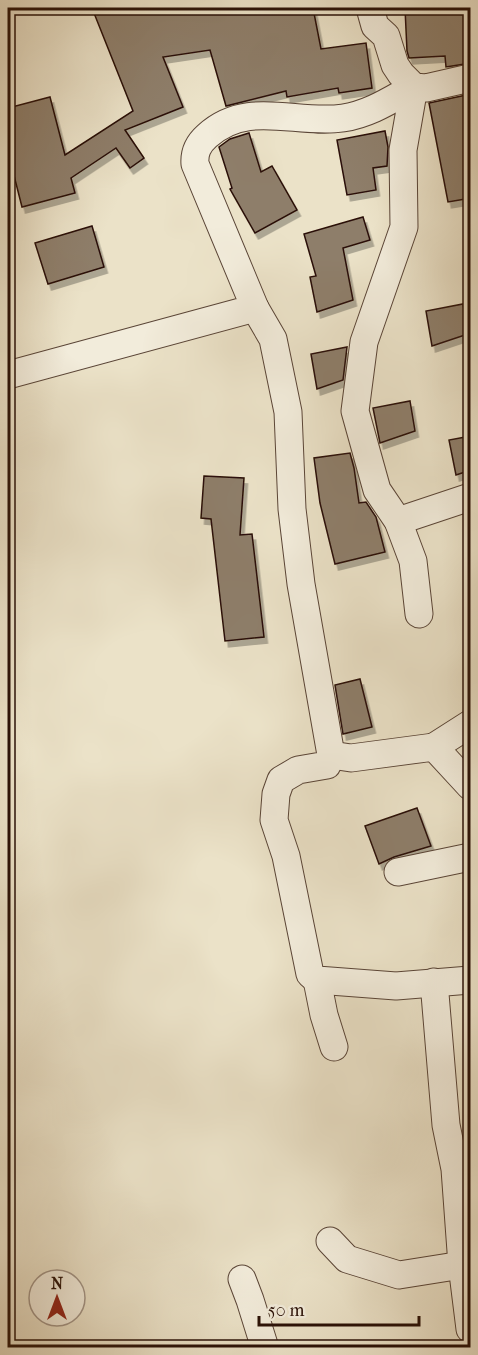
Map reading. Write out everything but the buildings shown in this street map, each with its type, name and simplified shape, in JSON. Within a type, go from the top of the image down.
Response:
[{"type":"street","points":[[370,8],[375,26],[386,36],[401,75],[414,87]]},
{"type":"street","points":[[471,78],[426,88],[414,87],[378,107],[342,118],[310,120],[250,115],[218,127],[201,142],[194,154],[195,164],[255,308],[273,339],[288,412],[292,509],[301,584],[331,755],[327,765],[298,770],[281,780],[276,794],[274,820],[288,866],[310,974],[317,980],[396,986],[471,980]]},
{"type":"street","points":[[414,87],[402,150],[404,227],[364,342],[355,411],[377,490],[398,521],[413,561],[419,614]]},
{"type":"street","points":[[8,375],[255,308]]},
{"type":"street","points":[[398,521],[471,497]]},
{"type":"street","points":[[331,755],[351,758],[434,747],[471,724]]},
{"type":"street","points":[[434,747],[471,786]]},
{"type":"street","points":[[398,872],[471,857]]},
{"type":"street","points":[[317,980],[333,1047]]},
{"type":"street","points":[[434,982],[446,1125],[455,1169],[462,1265],[471,1329]]},
{"type":"street","points":[[330,1241],[347,1259],[399,1275],[462,1265]]},
{"type":"street","points":[[242,1279],[250,1300],[259,1346]]}]
